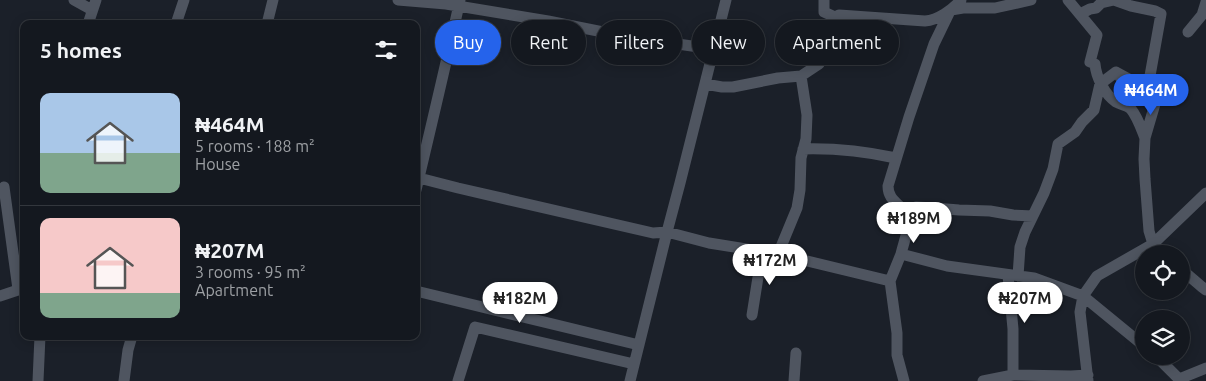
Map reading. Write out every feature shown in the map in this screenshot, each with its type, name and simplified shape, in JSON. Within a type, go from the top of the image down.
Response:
[{"type":"street","points":[[74,0],[94,5],[89,20]]},
{"type":"street","points":[[177,20],[184,0]]},
{"type":"street","points":[[268,20],[273,0]]},
{"type":"street","points":[[398,0],[460,4],[628,37],[692,46]]},
{"type":"street","points":[[721,20],[726,0]]},
{"type":"street","points":[[824,0],[824,12],[835,17]]},
{"type":"street","points":[[705,84],[733,87],[778,78],[801,76],[819,64],[823,58],[831,20],[839,15],[925,21],[936,19],[950,11],[961,0]]},
{"type":"street","points":[[950,11],[962,8],[995,8],[1031,0]]},
{"type":"street","points":[[1068,0],[1097,35],[1090,62],[1095,64],[1100,84],[1116,102],[1129,107],[1137,118],[1145,138]]},
{"type":"street","points":[[1080,14],[1096,8],[1101,3],[1114,0],[1161,14],[1148,87]]},
{"type":"street","points":[[1188,32],[1202,15],[1206,2]]},
{"type":"street","points":[[420,170],[435,115],[446,59],[460,4]]},
{"type":"street","points":[[904,381],[897,355],[897,333],[890,280],[901,254],[908,223],[905,212],[890,198],[888,186],[934,44],[950,11]]},
{"type":"street","points":[[630,381],[709,65]]},
{"type":"street","points":[[1013,374],[1013,275],[1025,232],[1044,193],[1058,144],[1074,132],[1094,110],[1100,84],[1116,72]]},
{"type":"street","points":[[1116,72],[1140,85],[1148,87],[1154,91],[1156,97],[1156,104],[1145,138],[1145,179],[1153,244]]},
{"type":"street","points":[[1116,72],[1130,88],[1131,98],[1129,107]]},
{"type":"street","points":[[778,254],[797,208],[800,190],[801,158],[806,139],[807,115],[801,76]]},
{"type":"street","points":[[804,149],[859,150],[896,158]]},
{"type":"street","points":[[420,178],[653,234],[667,232],[709,243],[778,254],[890,280]]},
{"type":"street","points":[[4,187],[20,282]]},
{"type":"street","points":[[983,381],[1013,374],[1088,378],[1080,312],[1083,296],[1097,276],[1153,244],[1206,193]]},
{"type":"street","points":[[905,212],[916,208],[934,208],[990,211],[1013,216],[1033,216]]},
{"type":"street","points":[[752,315],[762,252]]},
{"type":"street","points":[[901,254],[947,266],[1034,278],[1083,296],[1135,339]]},
{"type":"street","points":[[1190,277],[1206,290]]},
{"type":"street","points":[[0,296],[20,288]]},
{"type":"street","points":[[420,292],[639,345]]},
{"type":"street","points":[[458,381],[475,327],[634,364]]},
{"type":"street","points":[[38,381],[40,340]]},
{"type":"street","points":[[124,381],[131,340]]},
{"type":"street","points":[[794,381],[796,353]]},
{"type":"street","points":[[1165,365],[1179,380],[1206,368]]}]
